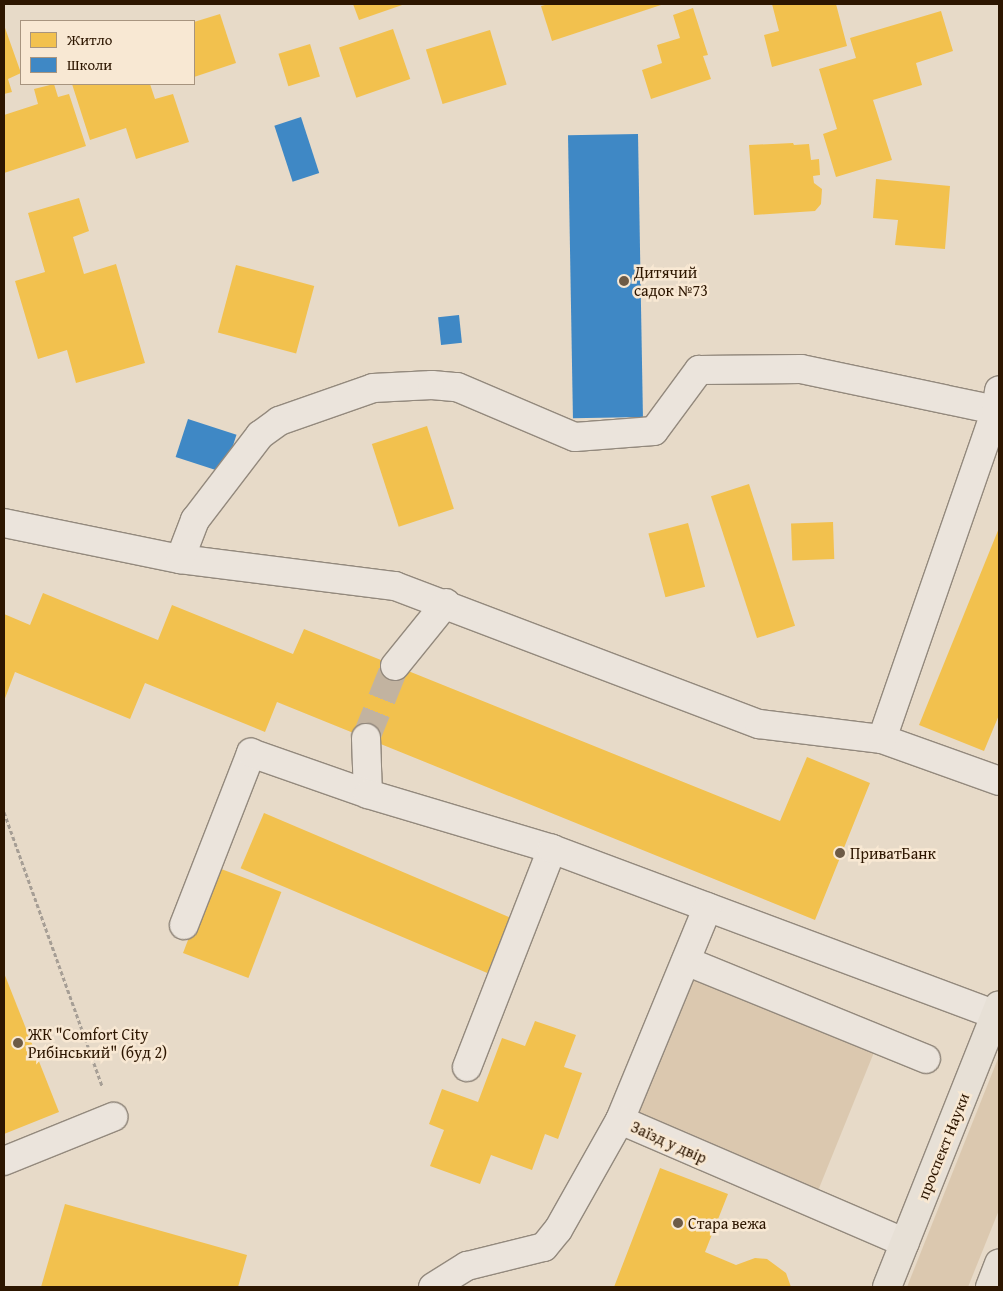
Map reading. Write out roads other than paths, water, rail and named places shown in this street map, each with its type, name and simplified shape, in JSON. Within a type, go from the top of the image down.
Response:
[{"type":"main road","name":"проспект Науки","points":[[887,1287],[997,1010]]},
{"type":"main road","points":[[990,1287],[999,1264]]},
{"type":"street","points":[[180,559],[195,520],[260,435],[279,421],[374,388],[432,385],[457,387],[575,437],[654,431],[700,370],[801,370],[998,400],[882,739]]},
{"type":"street","points":[[4,523],[180,559],[395,586],[446,603],[759,724],[882,739],[999,781]]},
{"type":"street","points":[[395,666],[446,603]]},
{"type":"street","points":[[366,738],[368,794]]},
{"type":"street","points":[[184,925],[251,754],[368,794],[552,849],[997,1010]]},
{"type":"street","points":[[467,1067],[552,849]]},
{"type":"street","points":[[620,1120],[708,907]]},
{"type":"street","points":[[686,961],[926,1059]]},
{"type":"street","points":[[4,1161],[113,1117]]},
{"type":"street","name":"Заїзд у двір","points":[[435,1286],[467,1266],[544,1247],[558,1230],[620,1120],[905,1243]]},
{"type":"tunnel","points":[[366,738],[395,666]]},
{"type":"place","name":"Дитячий садок №73","points":[[624,281]]},
{"type":"place","name":"ПриватБанк","points":[[840,853]]},
{"type":"place","name":"ЖК \"Comfort City Рибінський\" (буд 2)","points":[[18,1043]]},
{"type":"place","name":"Стара вежа","points":[[678,1223]]}]
